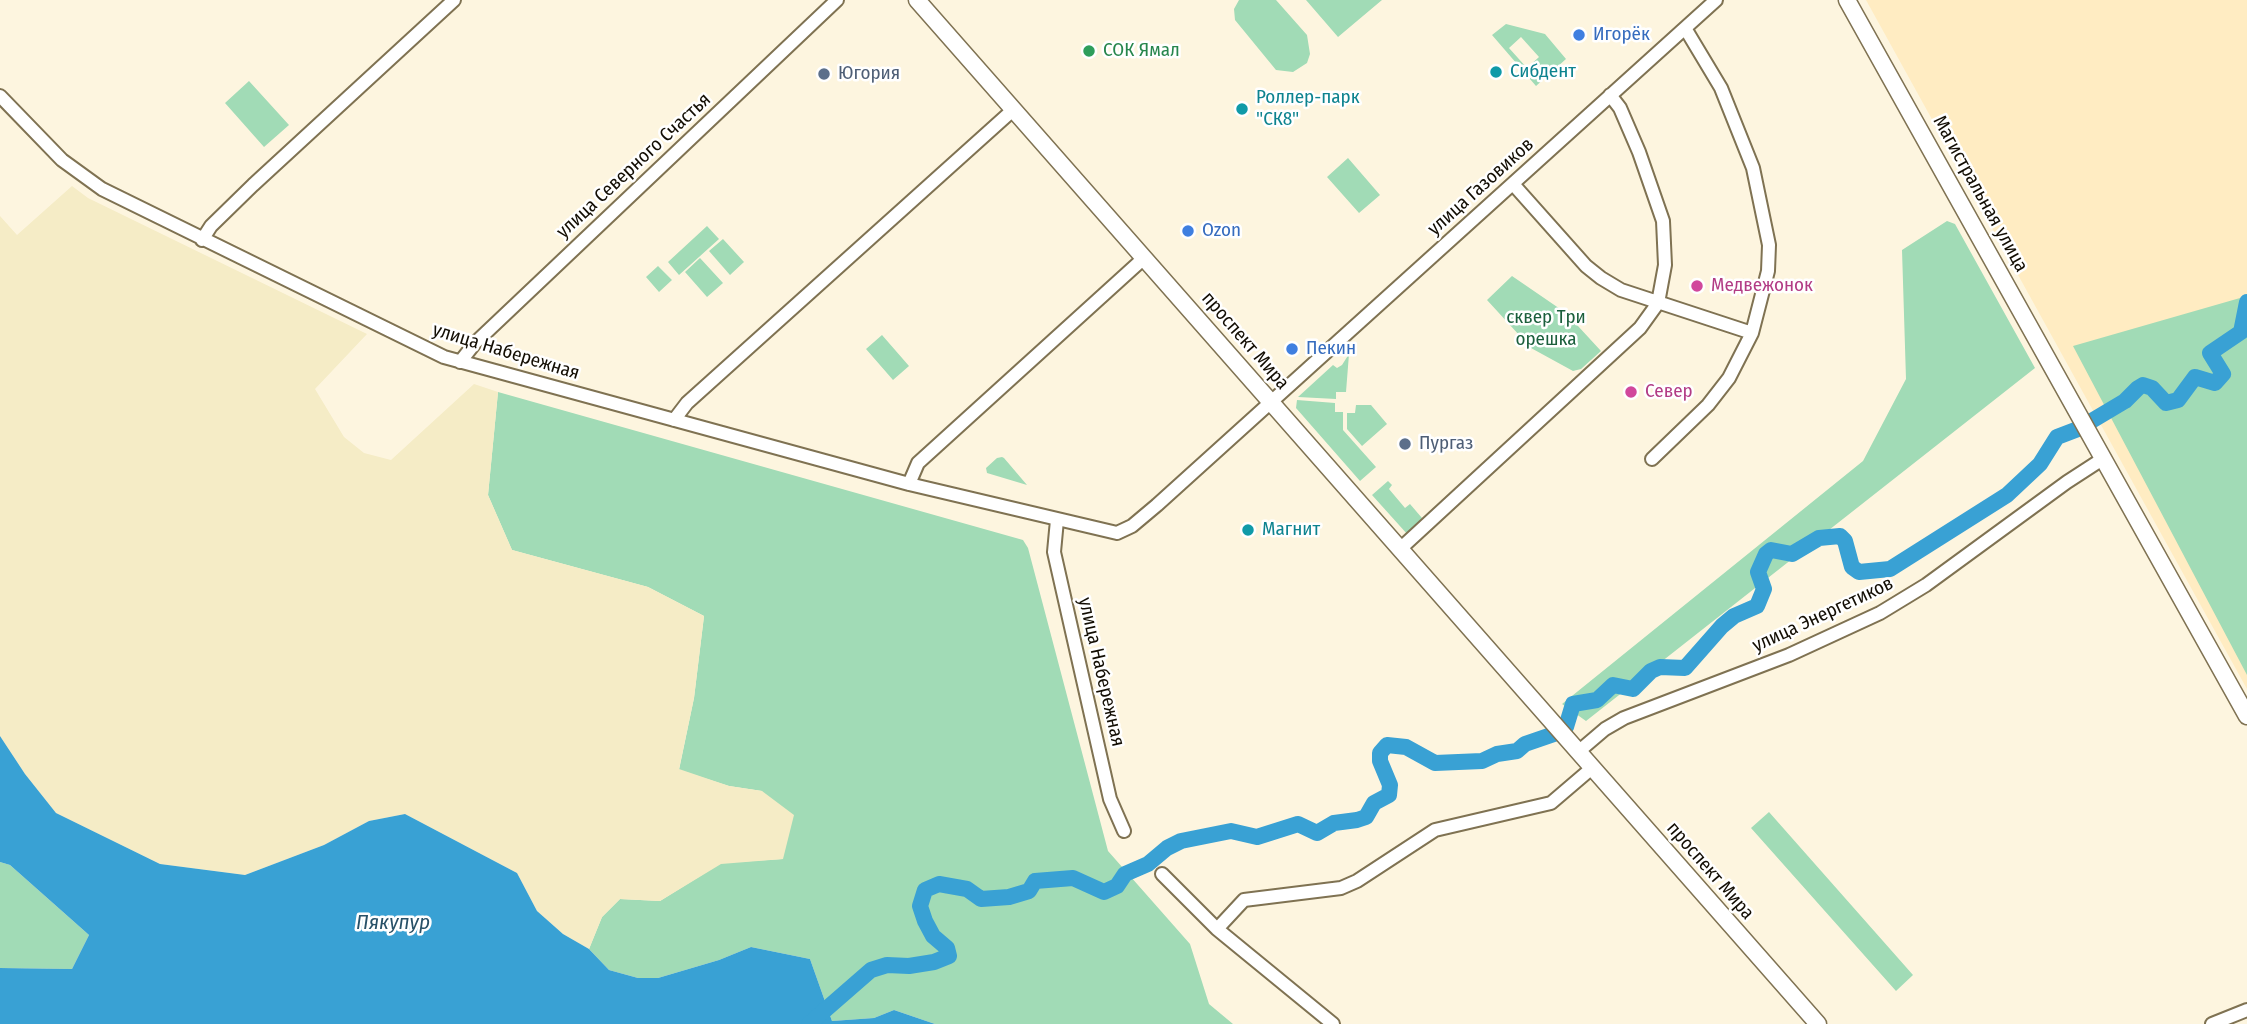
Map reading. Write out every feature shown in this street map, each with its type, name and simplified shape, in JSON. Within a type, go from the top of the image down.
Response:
[{"type":"main road","name":"проспект Мира","points":[[917,0],[1818,1024]]},
{"type":"main road","name":"Магистральная улица","points":[[1847,0],[2104,458]]},
{"type":"main road","points":[[2104,458],[2247,716]]},
{"type":"street","points":[[202,240],[211,226],[253,185],[454,0]]},
{"type":"street","name":"улица Северного Счастья","points":[[460,362],[475,343],[837,0]]},
{"type":"street","name":"улица Газовиков","points":[[1271,403],[1716,0]]},
{"type":"street","points":[[1652,459],[1717,394],[1741,357],[1752,334],[1768,271],[1769,245],[1763,207],[1750,159],[1721,88],[1685,28]]},
{"type":"street","points":[[1400,549],[1640,328],[1658,303],[1665,265],[1663,221],[1635,142],[1610,95]]},
{"type":"street","name":"улица Набережная","points":[[0,96],[43,142],[84,178],[123,201],[413,343],[460,362],[909,484],[1106,533],[1125,531],[1271,403]]},
{"type":"street","points":[[674,420],[687,403],[1014,109]]},
{"type":"street","points":[[1513,184],[1586,266],[1621,290],[1752,334]]},
{"type":"street","points":[[909,484],[918,463],[1144,258]]},
{"type":"street","name":"улица Энергетиков","points":[[1575,749],[1624,718],[1798,651],[1891,606],[2104,458]]},
{"type":"street","name":"улица Набережная","points":[[1057,520],[1054,552],[1110,799],[1125,831]]},
{"type":"street","points":[[1217,929],[1244,900],[1341,888],[1357,881],[1435,830],[1551,803],[1592,768]]},
{"type":"street","points":[[1162,874],[1217,929],[1333,1024]]},
{"type":"street","points":[[2212,1024],[2247,1010]]},
{"type":"shaded area","points":[[1866,0],[2247,0],[2247,689]]},
{"type":"green space","points":[[1239,0],[1276,0],[1307,35],[1310,54],[1307,63],[1293,72],[1276,70],[1235,20],[1234,9]]},
{"type":"green space","points":[[1306,0],[1382,0],[1338,37]]},
{"type":"green space","points":[[1506,24],[1545,34],[1566,59],[1536,86],[1492,35]],"holes":[[[1521,37],[1539,57],[1527,68],[1509,48]]]},
{"type":"green space","points":[[249,81],[289,125],[264,147],[225,103]]},
{"type":"green space","points":[[1348,158],[1380,195],[1359,213],[1327,177]]},
{"type":"green space","points":[[1947,221],[1955,224],[2035,368],[1586,721],[1562,704],[1863,461],[1906,379],[1902,250]]},
{"type":"green space","points":[[707,226],[719,239],[679,275],[668,262]]},
{"type":"green space","points":[[723,239],[744,262],[730,275],[709,251]]},
{"type":"green space","points":[[700,258],[723,283],[707,297],[685,272]]},
{"type":"green space","points":[[658,266],[672,280],[659,292],[646,277]]},
{"type":"green space","name":"сквер Три орешка","points":[[1512,276],[1566,313],[1601,351],[1581,369],[1573,371],[1531,348],[1487,300]]},
{"type":"green space","points":[[2247,296],[2247,675],[2073,346]]},
{"type":"green space","points":[[882,335],[909,366],[893,380],[866,349]]},
{"type":"green space","points":[[1349,354],[1346,392],[1336,392],[1336,399],[1298,397],[1333,365],[1337,368],[1342,365]]},
{"type":"green space","points":[[498,392],[1023,540],[1028,548],[1108,851],[1190,944],[1209,1004],[1233,1024],[935,1024],[894,1010],[874,1018],[832,1021],[810,959],[751,947],[719,960],[658,978],[638,978],[609,970],[589,949],[602,917],[620,899],[660,901],[721,863],[783,859],[762,791],[729,786],[679,770],[694,698],[704,616],[648,587],[512,550],[488,495]]},
{"type":"green space","points":[[1297,400],[1335,403],[1335,412],[1343,412],[1343,430],[1376,467],[1360,481],[1296,408]]},
{"type":"green space","points":[[1356,405],[1371,405],[1387,424],[1362,446],[1347,429],[1347,413],[1355,413]]},
{"type":"green space","points":[[1002,457],[1027,485],[987,473],[986,468]]},
{"type":"green space","points":[[1388,481],[1392,485],[1389,489],[1405,508],[1410,504],[1422,518],[1408,535],[1372,495]]},
{"type":"green space","points":[[1769,812],[1913,975],[1896,991],[1751,828]]},
{"type":"green space","points":[[0,862],[10,865],[89,935],[72,969],[0,968]]},
{"type":"sand","points":[[72,186],[88,198],[367,334],[315,389],[344,437],[364,453],[391,460],[474,384],[498,392],[488,495],[512,550],[648,587],[704,616],[694,698],[679,769],[729,786],[762,791],[794,815],[783,859],[721,864],[660,901],[620,899],[602,917],[589,949],[563,934],[537,911],[517,873],[405,814],[369,821],[324,845],[245,875],[160,864],[56,813],[25,774],[0,736],[0,216],[17,235]]},
{"type":"water","name":"Пякупур","points":[[0,736],[25,774],[56,813],[160,864],[245,875],[324,845],[369,821],[405,814],[517,873],[537,911],[563,934],[589,949],[609,970],[638,978],[658,978],[719,960],[751,947],[810,959],[832,1021],[874,1018],[894,1010],[935,1024],[0,1024],[0,968],[72,969],[89,935],[10,865],[0,862]]},
{"type":"waterway","points":[[809,1024],[871,970],[887,965],[909,966],[934,962],[949,956],[947,948],[933,936],[920,906],[925,890],[939,884],[967,889],[981,899],[1009,897],[1029,891],[1035,881],[1073,878],[1104,892],[1117,886],[1125,874],[1148,864],[1167,848],[1181,841],[1231,831],[1257,837],[1298,824],[1317,833],[1334,823],[1357,820],[1366,817],[1374,803],[1389,795],[1390,785],[1380,761],[1380,753],[1387,745],[1406,747],[1435,763],[1482,761],[1497,754],[1517,751],[1525,744],[1557,733],[1566,727],[1573,704],[1597,700],[1613,685],[1633,689],[1651,671],[1660,667],[1685,668],[1722,626],[1734,616],[1757,606],[1764,589],[1758,572],[1766,554],[1771,550],[1792,554],[1819,538],[1840,536],[1845,541],[1852,567],[1859,572],[1890,569],[2007,495],[2040,464],[2057,437],[2078,429],[2125,401],[2143,385],[2152,388],[2166,403],[2178,400],[2195,377],[2215,383],[2223,374],[2210,353],[2241,332],[2247,302]]},
{"type":"place","name":"Игорёк","points":[[1579,35]]},
{"type":"place","name":"СОК Ямал","points":[[1089,51]]},
{"type":"place","name":"Сибдент","points":[[1496,72]]},
{"type":"place","name":"Югория","points":[[824,74]]},
{"type":"place","name":"Роллер-парк \"СК8\"","points":[[1242,109]]},
{"type":"place","name":"Ozon","points":[[1188,231]]},
{"type":"place","name":"Медвежонок","points":[[1697,286]]},
{"type":"place","name":"Пекин","points":[[1292,349]]},
{"type":"place","name":"Север","points":[[1631,392]]},
{"type":"place","name":"Пургаз","points":[[1405,444]]},
{"type":"place","name":"Магнит","points":[[1248,530]]}]
